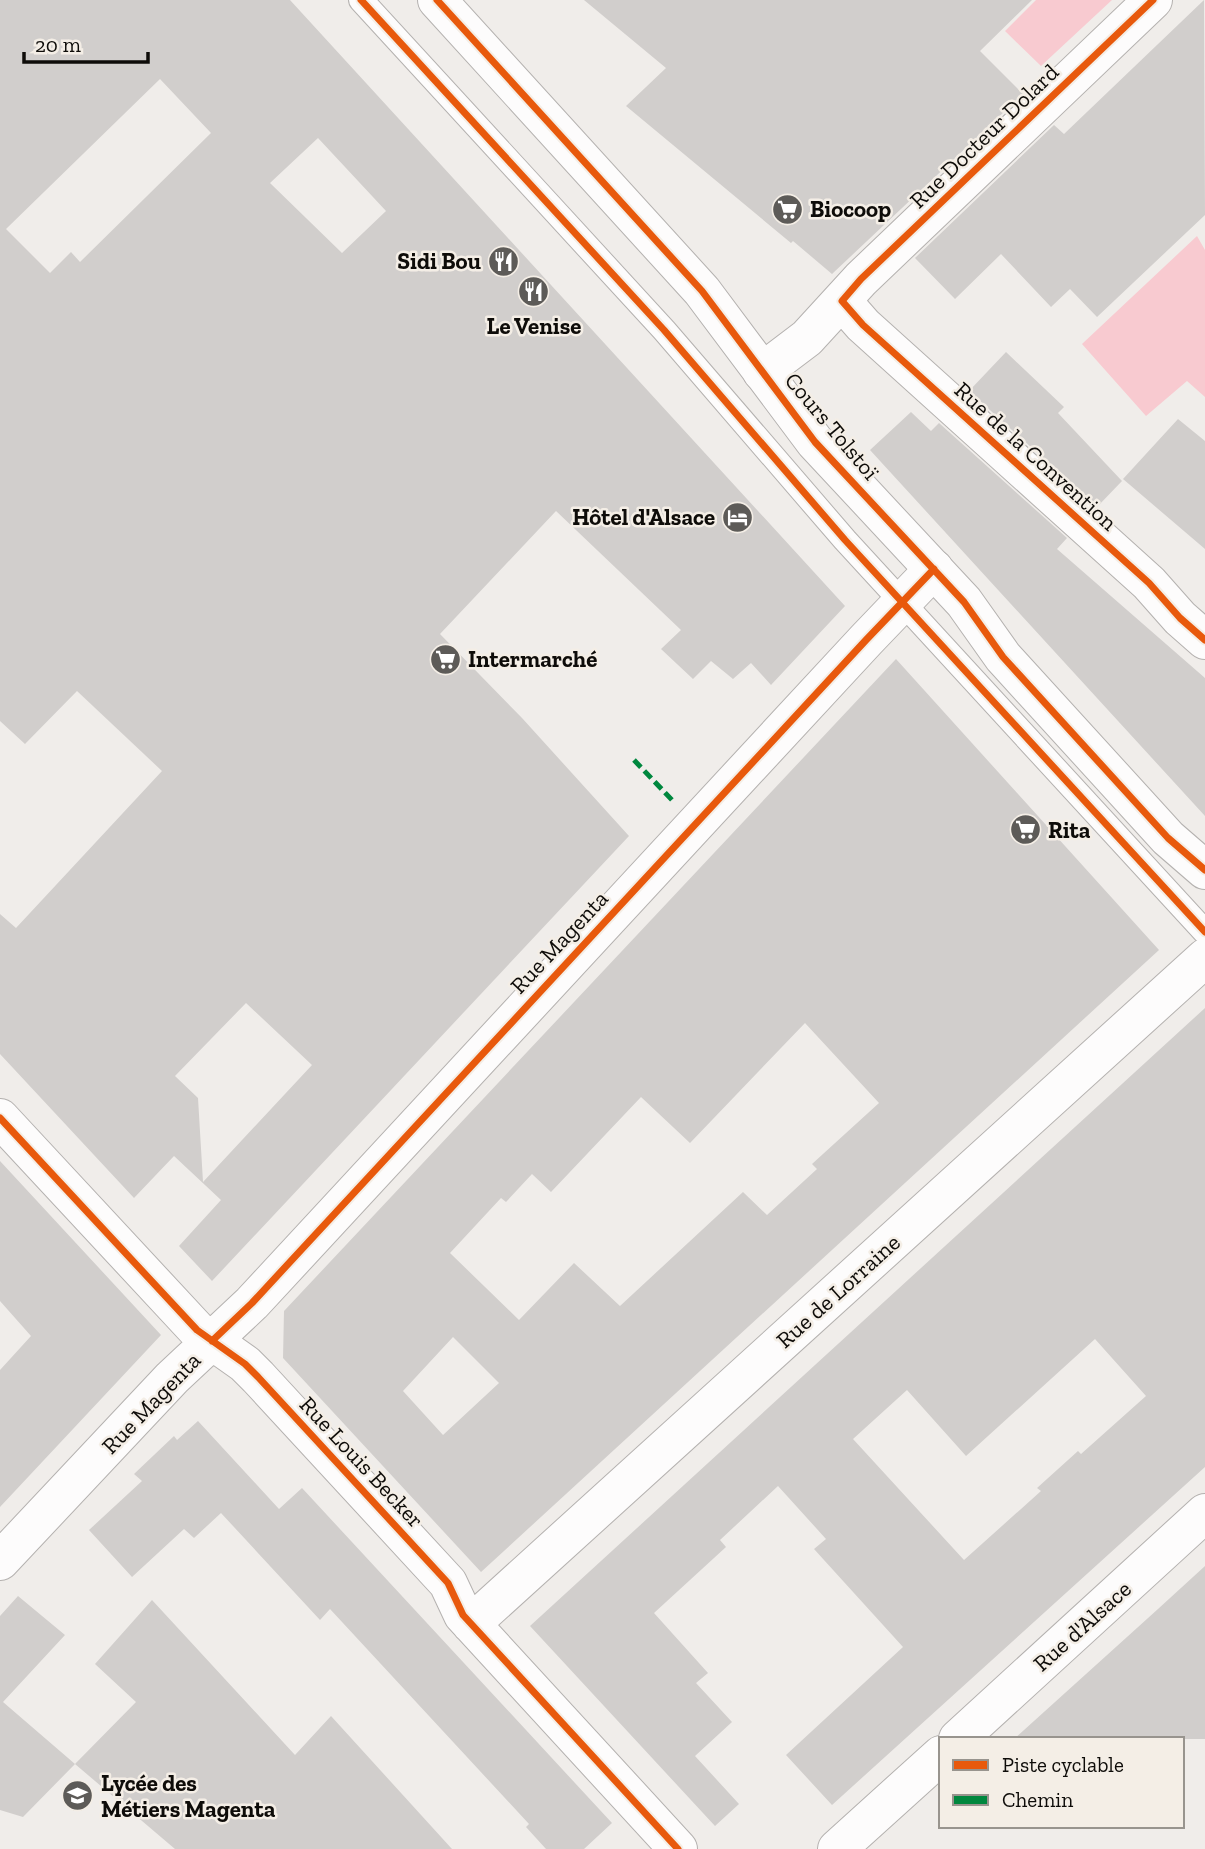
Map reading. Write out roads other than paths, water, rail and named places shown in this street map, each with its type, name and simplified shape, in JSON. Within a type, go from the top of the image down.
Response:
[{"type":"street","name":"Cours Tolstoï","points":[[437,0],[702,291],[815,442],[964,602],[1021,677],[1168,838],[1205,870]]},
{"type":"street","name":"Rue Docteur Dolard","points":[[762,372],[807,338],[861,279],[1153,0]]},
{"type":"street","name":"Rue de la Convention","points":[[842,301],[863,325],[1149,583],[1180,618],[1205,640]]},
{"type":"street","name":"Rue Magenta","points":[[0,1562],[172,1377],[262,1293],[934,569]]},
{"type":"street","name":"Rue de Lorraine","points":[[471,1624],[1205,958]]},
{"type":"street","name":"Rue Louis Becker","points":[[0,1118],[197,1330],[245,1364],[439,1573],[448,1583],[463,1615],[678,1849]]},
{"type":"street","name":"Rue d'Alsace","points":[[960,1737],[1205,1513]]},
{"type":"street","points":[[837,1849],[939,1757]]},
{"type":"lane","points":[[361,0],[664,330],[845,540],[1205,932]]},
{"type":"place","name":"Biocoop","points":[[787,209]]},
{"type":"place","name":"Sidi Bou","points":[[504,261]]},
{"type":"place","name":"Le Venise","points":[[534,292]]},
{"type":"place","name":"Hôtel d'Alsace","points":[[738,517]]},
{"type":"place","name":"Intermarché","points":[[445,659]]},
{"type":"place","name":"Rita","points":[[1025,830]]},
{"type":"place","name":"Lycée des Métiers Magenta","points":[[78,1796]]}]
